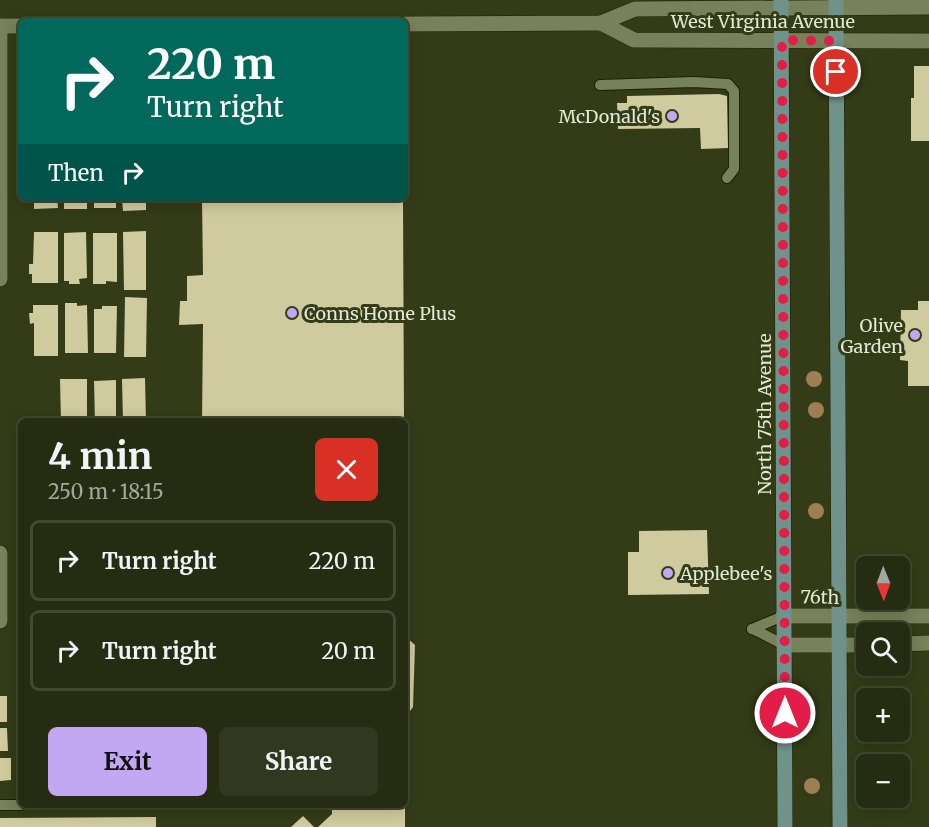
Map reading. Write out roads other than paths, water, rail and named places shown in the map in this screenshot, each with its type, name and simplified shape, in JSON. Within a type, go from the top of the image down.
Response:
[{"type":"main road","name":"North 75th Avenue","points":[[782,4],[785,827]]},
{"type":"main road","points":[[836,4],[840,827]]},
{"type":"street","name":"West Virginia Avenue","points":[[408,24],[601,23],[635,9],[782,4],[929,7]]},
{"type":"street","name":"West Virginia Avenue","points":[[601,23],[634,40],[929,41]]},
{"type":"street","points":[[0,279],[0,26],[18,26]]},
{"type":"street","points":[[0,553],[0,621]]},
{"type":"street","name":"76th","points":[[783,616],[929,616]]},
{"type":"street","points":[[910,644],[929,643]]},
{"type":"street","points":[[784,645],[856,645]]},
{"type":"lane","points":[[600,85],[693,82],[728,84],[734,91],[735,152],[734,169],[727,178]]},
{"type":"lane","points":[[783,616],[752,629],[784,645]]},
{"type":"lane","points":[[0,805],[18,805]]},
{"type":"place","name":"McDonald's","points":[[672,116]]},
{"type":"place","name":"Conns Home Plus","points":[[292,313]]},
{"type":"place","name":"Olive Garden","points":[[915,335]]},
{"type":"place","name":"Applebee's","points":[[668,573]]}]
